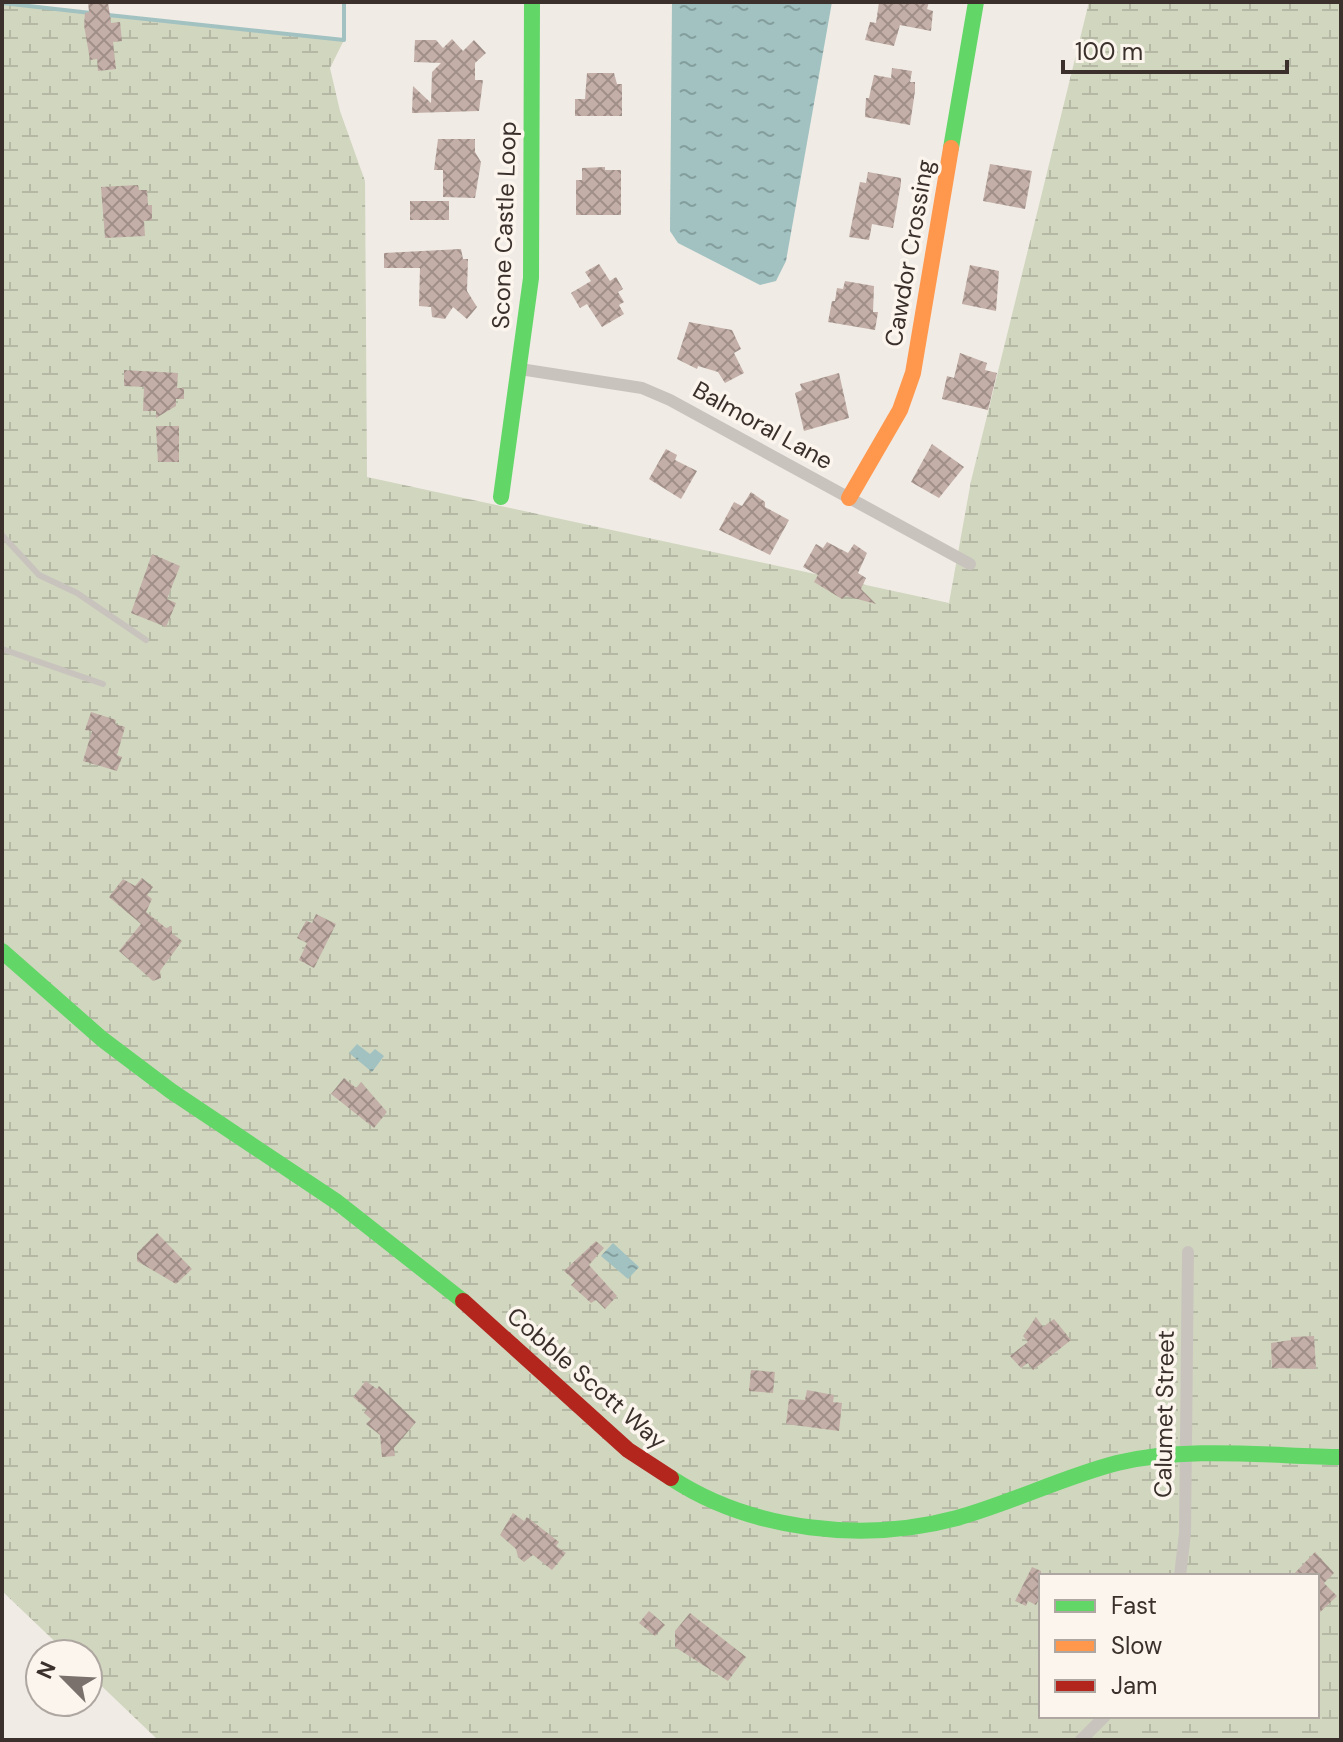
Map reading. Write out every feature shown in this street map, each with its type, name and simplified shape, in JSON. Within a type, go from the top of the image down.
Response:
[{"type":"street","name":"Scone Castle Loop","points":[[501,497],[531,278],[532,2]]},
{"type":"street","name":"Cawdor Crossing","points":[[849,498],[900,410],[913,373],[976,2]]},
{"type":"street","name":"Balmoral Lane","points":[[520,369],[642,388],[970,564]]},
{"type":"street","name":"Cobble Scott Way","points":[[2,951],[102,1039],[171,1091],[337,1202],[467,1304],[628,1450],[688,1489],[734,1510],[819,1529],[898,1529],[956,1518],[1118,1463],[1186,1454],[1341,1457]]},
{"type":"street","name":"Calumet Street","points":[[1180,1574],[1185,1533],[1188,1252]]},
{"type":"street","points":[[1081,1740],[1103,1718]]},
{"type":"lane","points":[[2,535],[39,575],[77,593],[146,640]]},
{"type":"lane","points":[[2,649],[103,684]]},
{"type":"green space","points":[[1089,2],[1341,2],[1341,1740],[158,1740],[104,1688],[104,1638],[51,1638],[2,1591],[2,3],[344,40],[330,68],[340,111],[365,181],[367,477],[949,603],[971,481]]},
{"type":"water","points":[[672,2],[832,2],[786,261],[776,281],[760,285],[678,243],[670,231]]},
{"type":"water","points":[[357,1044],[370,1054],[375,1049],[384,1056],[372,1072],[349,1053]]},
{"type":"water","points":[[613,1243],[639,1267],[628,1279],[601,1256]]},
{"type":"building","points":[[88,2],[108,2],[111,23],[120,22],[122,41],[113,42],[116,69],[98,71],[97,59],[90,60],[84,25],[85,13],[89,12]]},
{"type":"building","points":[[879,2],[929,2],[927,9],[933,11],[931,31],[900,25],[894,46],[865,40],[870,22],[876,23]]},
{"type":"building","points":[[452,39],[463,51],[474,40],[486,53],[475,63],[475,80],[483,80],[479,111],[412,113],[413,86],[431,103],[432,72],[441,63],[414,62],[415,40],[436,40],[443,48]]},
{"type":"building","points":[[892,68],[912,71],[910,82],[915,82],[915,91],[910,125],[865,117],[866,98],[869,98],[874,75],[891,78]]},
{"type":"building","points":[[587,73],[614,73],[617,84],[622,84],[622,116],[575,116],[575,99],[585,99]]},
{"type":"building","points":[[438,139],[475,139],[475,152],[481,162],[475,198],[443,197],[443,170],[434,170]]},
{"type":"building","points":[[990,164],[1032,171],[1025,209],[983,201]]},
{"type":"building","points":[[605,167],[605,170],[621,170],[621,215],[576,215],[576,180],[582,180],[582,168]]},
{"type":"building","points":[[868,172],[901,178],[893,228],[872,224],[869,240],[849,237],[860,182],[866,183]]},
{"type":"building","points":[[138,185],[139,190],[147,190],[148,205],[152,205],[152,220],[144,221],[145,236],[105,238],[101,187]]},
{"type":"building","points":[[410,201],[449,201],[449,220],[410,220]]},
{"type":"building","points":[[461,249],[463,259],[468,259],[467,291],[477,307],[467,319],[453,307],[445,319],[432,317],[431,307],[419,306],[420,268],[384,268],[384,253]]},
{"type":"building","points":[[599,264],[610,281],[616,277],[623,289],[618,292],[624,302],[619,305],[624,314],[602,327],[587,304],[580,308],[571,293],[591,281],[585,272]]},
{"type":"building","points":[[970,265],[999,271],[996,311],[962,304]]},
{"type":"building","points":[[845,281],[874,286],[873,312],[878,312],[875,330],[828,322],[837,288],[843,289]]},
{"type":"building","points":[[689,322],[732,330],[741,349],[734,353],[744,373],[725,383],[718,372],[698,366],[697,369],[677,359]]},
{"type":"building","points":[[960,353],[987,363],[985,370],[997,373],[988,410],[942,399],[947,376],[954,378]]},
{"type":"building","points":[[124,370],[178,373],[177,388],[184,388],[184,399],[176,399],[176,406],[156,418],[156,411],[143,411],[144,387],[124,386]]},
{"type":"building","points":[[839,373],[849,418],[804,431],[795,393],[802,390],[800,384]]},
{"type":"building","points":[[156,426],[179,426],[179,462],[158,462]]},
{"type":"building","points":[[932,444],[964,467],[939,498],[911,482]]},
{"type":"building","points":[[666,449],[677,455],[675,460],[697,471],[681,499],[649,479]]},
{"type":"building","points":[[751,492],[765,502],[765,507],[789,520],[770,555],[719,530],[734,502],[742,506]]},
{"type":"building","points":[[827,542],[848,553],[854,544],[867,553],[858,573],[866,578],[861,589],[876,604],[846,596],[842,599],[814,582],[818,575],[803,567],[816,544],[823,548]]},
{"type":"building","points":[[152,554],[180,566],[167,599],[176,603],[166,627],[131,613]]},
{"type":"building","points":[[91,712],[116,720],[115,724],[125,727],[117,755],[122,757],[117,771],[83,761],[92,731],[85,730]]},
{"type":"building","points":[[142,878],[153,887],[147,895],[152,899],[146,912],[166,928],[172,926],[172,933],[182,941],[160,971],[161,978],[153,981],[119,951],[141,924],[109,897],[123,879],[135,886]]},
{"type":"building","points":[[316,914],[336,924],[314,968],[299,960],[307,943],[297,938],[306,921],[312,923]]},
{"type":"building","points":[[344,1078],[356,1088],[361,1082],[387,1112],[374,1128],[331,1094]]},
{"type":"building","points":[[157,1233],[192,1269],[176,1284],[137,1261],[137,1253]]},
{"type":"building","points":[[596,1241],[604,1248],[589,1265],[617,1296],[605,1309],[596,1300],[591,1303],[571,1285],[575,1281],[564,1271]]},
{"type":"building","points":[[1036,1317],[1043,1327],[1054,1319],[1071,1340],[1033,1370],[1028,1363],[1021,1368],[1010,1356],[1028,1342],[1023,1336]]},
{"type":"building","points":[[1314,1336],[1316,1369],[1272,1368],[1271,1343],[1291,1340],[1291,1337]]},
{"type":"building","points":[[751,1370],[775,1372],[773,1393],[749,1391]]},
{"type":"building","points":[[366,1381],[377,1389],[379,1386],[416,1422],[394,1448],[395,1456],[382,1457],[380,1435],[366,1424],[371,1419],[364,1413],[367,1409],[353,1397]]},
{"type":"building","points":[[807,1390],[834,1395],[833,1402],[842,1403],[839,1431],[786,1424],[789,1399],[805,1400]]},
{"type":"building","points":[[513,1513],[524,1521],[527,1517],[559,1542],[556,1546],[566,1553],[552,1570],[533,1555],[524,1562],[518,1557],[516,1549],[500,1535]]},
{"type":"building","points":[[1315,1552],[1334,1573],[1324,1583],[1337,1596],[1319,1613],[1319,1574],[1294,1574]]},
{"type":"building","points":[[1032,1567],[1041,1571],[1036,1605],[1028,1601],[1026,1606],[1015,1601]]},
{"type":"building","points":[[649,1611],[665,1625],[655,1636],[639,1623]]},
{"type":"building","points":[[690,1613],[746,1657],[728,1681],[675,1647],[675,1631]]},
{"type":"waterway","points":[[108,15],[344,40],[344,2]]},
{"type":"waterway","points":[[2,3],[91,13]]},
{"type":"traffic: fast","points":[[501,497],[531,278],[532,2]]},
{"type":"traffic: fast","points":[[951,148],[976,2]]},
{"type":"traffic: fast","points":[[2,951],[102,1039],[171,1091],[337,1202],[463,1301]]},
{"type":"traffic: fast","points":[[671,1478],[703,1496],[773,1521],[810,1527],[884,1530],[957,1518],[1097,1469],[1144,1458],[1200,1453],[1341,1457]]},
{"type":"traffic: slow","points":[[849,498],[900,410],[913,373],[951,148]]},
{"type":"traffic: jam","points":[[463,1301],[628,1450],[671,1478]]}]
